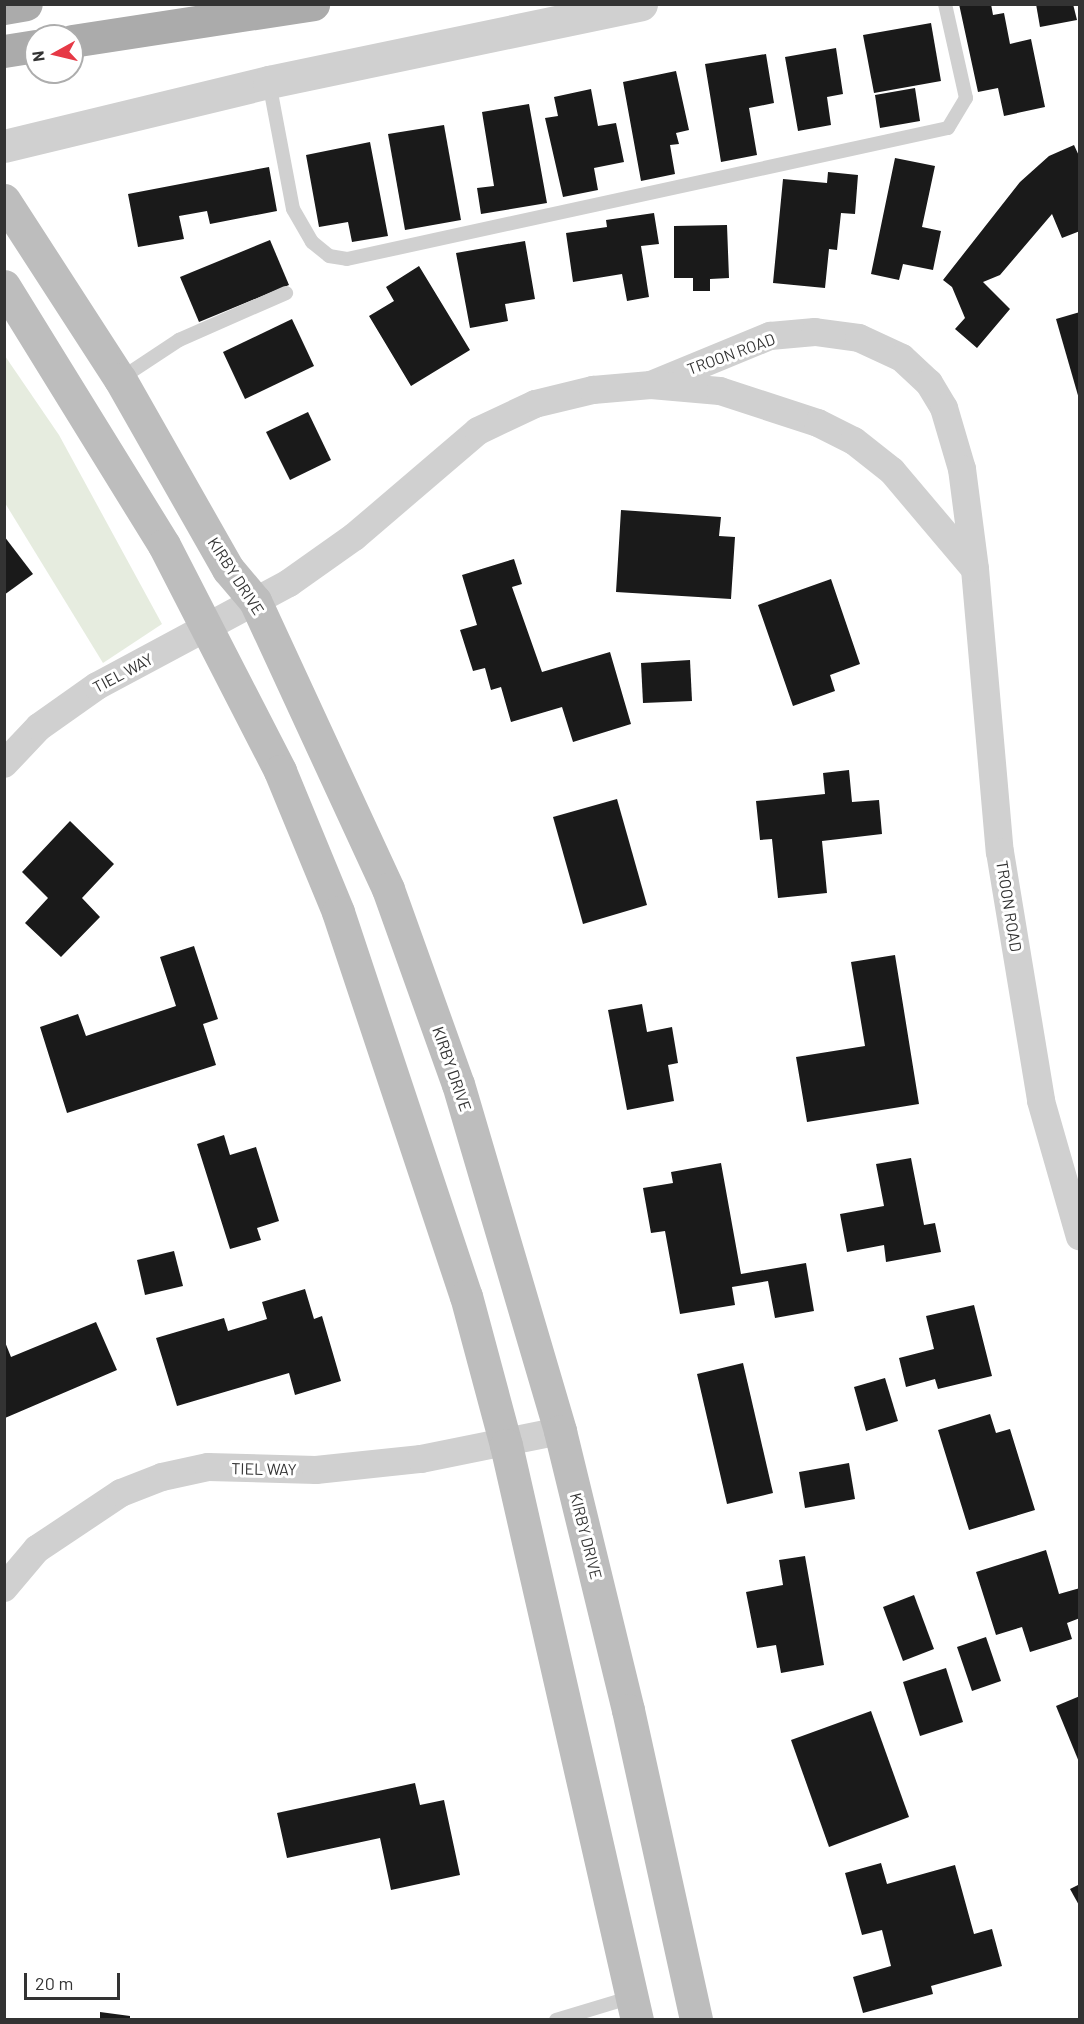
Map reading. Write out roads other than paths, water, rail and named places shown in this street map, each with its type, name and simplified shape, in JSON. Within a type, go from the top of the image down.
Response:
[{"type":"main road","points":[[5,7],[26,4]]},
{"type":"main road","points":[[86,39],[313,4]]},
{"type":"main road","points":[[4,51],[24,48]]},
{"type":"main road","name":"KIRBY DRIVE","points":[[4,200],[120,379],[228,569],[255,601],[388,889],[458,1084],[560,1431],[628,1710],[696,2019]]},
{"type":"main road","points":[[4,286],[97,430],[207,627],[280,771],[338,912],[466,1296],[506,1445],[634,2008]]},
{"type":"street","points":[[4,146],[269,82],[641,4]]},
{"type":"street","name":"TROON ROAD","points":[[651,385],[770,336],[815,332],[859,338],[902,358],[929,383],[944,408],[962,469],[975,569],[1000,852],[1041,1101],[1080,1237]]},
{"type":"street","name":"TROON ROAD","points":[[255,601],[354,537],[478,431],[535,404],[593,390],[651,385],[720,391],[818,423],[854,441],[900,479],[975,569]]},
{"type":"street","name":"TIEL WAY","points":[[4,764],[39,727],[97,686],[255,601]]},
{"type":"street","name":"TIEL WAY","points":[[4,1588],[37,1549],[73,1523],[121,1493],[162,1477],[208,1467],[316,1470],[506,1445],[560,1431]]},
{"type":"lane","points":[[269,82],[293,209],[312,242],[328,256],[347,259],[948,128],[966,98],[945,4]]},
{"type":"lane","points":[[120,379],[179,340],[286,293]]},
{"type":"lane","points":[[556,2019],[634,2008]]}]
